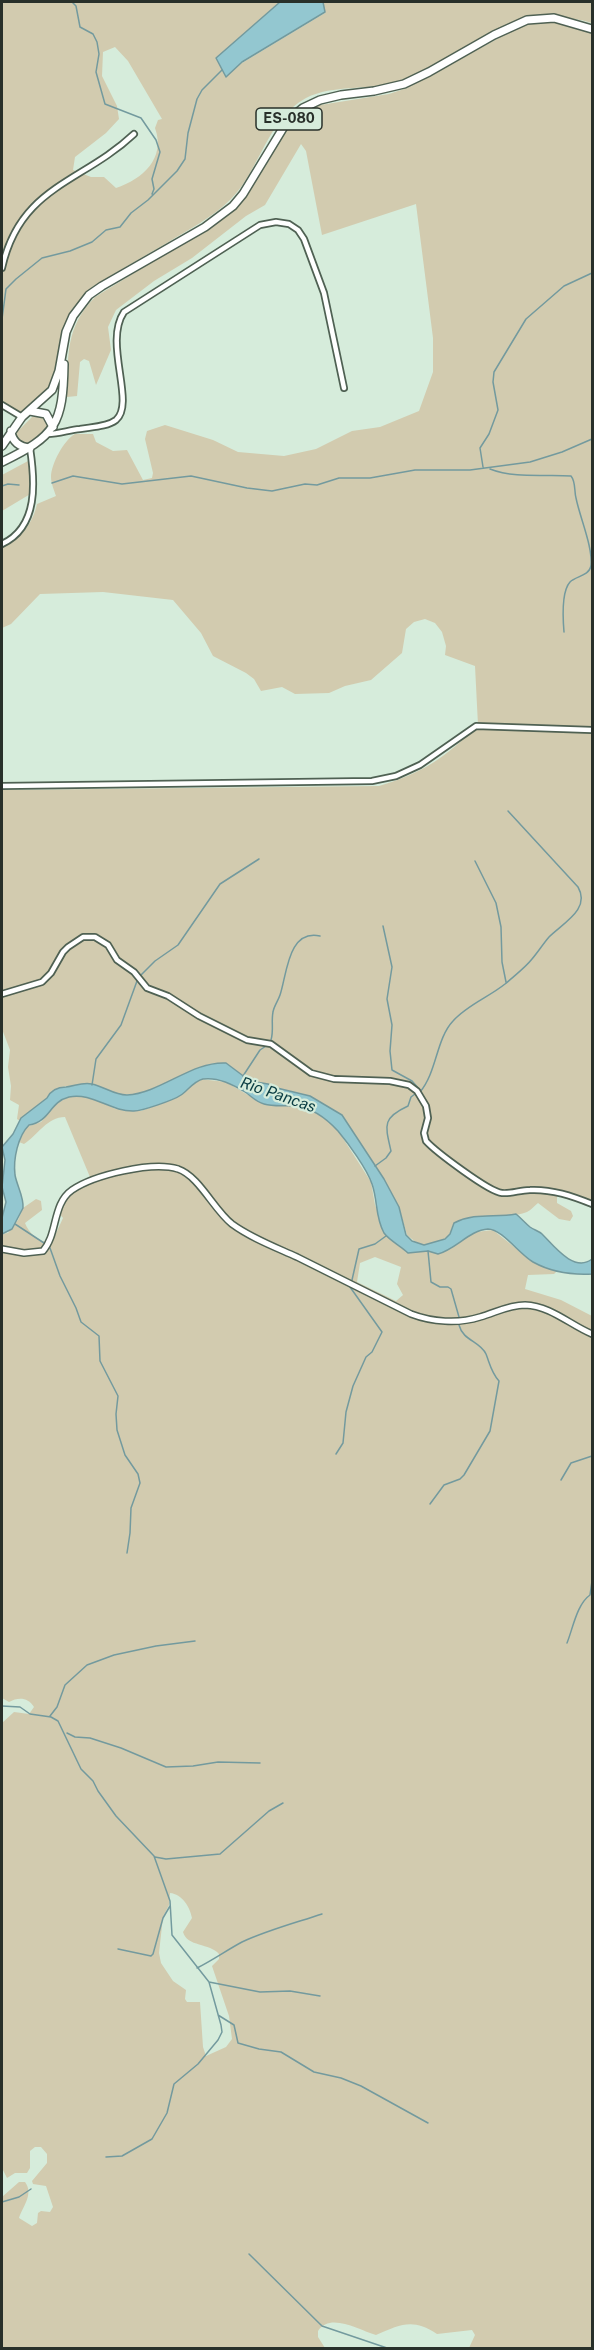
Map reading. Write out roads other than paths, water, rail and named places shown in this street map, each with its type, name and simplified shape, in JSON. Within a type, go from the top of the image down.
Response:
[{"type":"main road","name":"ES-080","points":[[2,446],[22,417],[52,390],[73,316],[89,295],[205,227],[233,206],[243,194],[282,130],[297,112],[320,100],[404,84],[494,35],[527,20],[555,18],[592,29]]},
{"type":"main road","name":"ES-080","points":[[2,462],[27,450],[48,434],[53,427],[62,409],[64,344]]},
{"type":"main road","points":[[30,411],[46,414],[53,427]]},
{"type":"main road","points":[[11,431],[18,445],[27,450]]},
{"type":"street","points":[[2,268],[6,249],[18,226],[46,193],[104,158],[134,134]]},
{"type":"street","points":[[48,434],[100,426],[112,422],[120,415],[123,398],[116,338],[118,324],[124,312],[239,237],[267,222],[289,224],[298,230],[304,239],[324,293],[344,388]]},
{"type":"street","points":[[2,405],[22,417]]},
{"type":"street","points":[[53,427],[70,430]]},
{"type":"street","points":[[2,544],[17,532],[32,504],[35,477],[32,458],[27,450]]},
{"type":"street","points":[[2,786],[372,781],[396,776],[420,765],[476,726],[592,730]]},
{"type":"street","points":[[2,994],[42,982],[51,974],[68,947],[83,937],[95,937],[108,945],[117,960],[134,972],[147,988],[168,996],[199,1016],[247,1040],[272,1044],[311,1073],[334,1079],[390,1081],[409,1085],[417,1090],[426,1106],[428,1118],[424,1133],[426,1141],[473,1178],[496,1192],[548,1191],[566,1194],[592,1204]]},
{"type":"street","points":[[2,1249],[24,1252],[43,1251],[51,1239],[63,1201],[70,1191],[84,1184],[102,1176],[154,1167],[170,1167],[180,1169],[188,1175],[216,1209],[243,1231],[411,1314],[428,1319],[455,1322],[480,1317],[513,1306],[530,1306],[559,1315],[592,1334]]},
{"type":"water","points":[[280,2],[323,2],[325,12],[242,62],[226,77],[216,58]]},
{"type":"water","name":"Rio Pancas","points":[[226,1063],[250,1081],[310,1096],[342,1115],[384,1179],[399,1207],[406,1235],[412,1241],[424,1245],[445,1239],[450,1234],[454,1223],[477,1216],[516,1214],[571,1260],[578,1263],[592,1259],[592,1274],[562,1272],[533,1262],[499,1233],[488,1229],[475,1233],[445,1252],[438,1254],[428,1251],[408,1253],[384,1233],[379,1221],[370,1178],[352,1149],[329,1122],[308,1109],[264,1104],[231,1084],[208,1079],[197,1082],[172,1100],[138,1111],[117,1109],[86,1097],[62,1099],[42,1120],[29,1125],[19,1141],[15,1169],[23,1208],[12,1229],[2,1234],[2,1218],[6,1202],[2,1187],[5,1160],[2,1147],[13,1134],[21,1118],[53,1091],[88,1084],[97,1085],[122,1095],[140,1093],[201,1067]]},
{"type":"waterway","points":[[72,2],[76,6],[80,27],[93,34],[97,42],[99,54],[96,72],[105,104],[141,118],[156,140],[160,152],[152,179],[154,189],[152,194]]},
{"type":"waterway","points":[[2,319],[6,289],[16,279],[42,258],[70,251],[92,242],[106,230],[120,227],[131,213],[148,200],[177,171],[185,159],[188,133],[197,99],[202,90],[222,70]]},
{"type":"waterway","points":[[483,467],[480,448],[489,434],[498,410],[493,382],[494,372],[526,319],[564,286],[592,273]]},
{"type":"waterway","points":[[52,483],[73,476],[122,484],[191,476],[272,491],[305,484],[317,485],[339,478],[370,478],[415,470],[470,470],[530,462],[592,439]]},
{"type":"waterway","points":[[490,469],[510,474],[571,476],[573,478],[575,495],[590,550],[591,566],[588,572],[570,582],[567,587],[563,606],[564,632]]},
{"type":"waterway","points":[[2,486],[19,485]]},
{"type":"waterway","points":[[420,1092],[430,1075],[447,1028],[465,1010],[505,984],[523,969],[549,937],[574,915],[581,902],[578,887],[508,811]]},
{"type":"waterway","points":[[140,976],[155,961],[178,945],[220,884],[259,859]]},
{"type":"waterway","points":[[475,861],[496,903],[501,927],[502,962],[506,982]]},
{"type":"waterway","points":[[383,926],[392,967],[387,999],[392,1025],[390,1051],[392,1070],[412,1081],[420,1090]]},
{"type":"waterway","points":[[271,1040],[274,1010],[295,946],[301,939],[320,936]]},
{"type":"waterway","points":[[92,1085],[96,1059],[121,1025],[137,981]]},
{"type":"waterway","name":"Rio Pancas","points":[[243,1076],[260,1050],[266,1046]]},
{"type":"waterway","points":[[375,1166],[391,1151],[387,1135],[390,1119],[408,1106],[411,1097],[415,1094]]},
{"type":"waterway","points":[[15,1224],[44,1243]]},
{"type":"waterway","points":[[352,1280],[359,1249],[375,1244],[386,1236]]},
{"type":"waterway","points":[[50,1248],[81,1322],[99,1336],[100,1361],[118,1396],[117,1430],[125,1455],[138,1474],[140,1483],[131,1508],[127,1553]]},
{"type":"waterway","points":[[428,1251],[431,1282],[451,1289],[459,1317]]},
{"type":"waterway","points":[[336,1454],[343,1443],[346,1412],[353,1386],[366,1357],[372,1352],[382,1332],[350,1287]]},
{"type":"waterway","points":[[430,1504],[444,1485],[464,1475],[490,1431],[499,1381],[492,1371],[486,1354],[480,1346],[464,1334],[459,1325]]},
{"type":"waterway","points":[[561,1480],[571,1463],[592,1456]]},
{"type":"waterway","points":[[567,1643],[579,1610],[590,1595],[592,1581]]},
{"type":"waterway","points":[[50,1716],[57,1707],[65,1685],[87,1665],[114,1655],[195,1641]]},
{"type":"waterway","points":[[2,1706],[20,1707],[30,1714],[51,1717],[58,1721],[81,1769],[93,1781],[116,1816],[154,1856],[170,1901],[172,1935],[209,1982],[221,2025],[222,2032],[218,2040],[198,2064],[174,2084],[167,2113],[152,2139],[122,2156],[106,2157]]},
{"type":"waterway","points":[[67,1733],[121,1748],[166,1767],[218,1762],[260,1763]]},
{"type":"waterway","points":[[155,1857],[166,1859],[220,1854],[269,1811],[283,1803]]},
{"type":"waterway","points":[[118,1949],[151,1956],[163,1918],[170,1906]]},
{"type":"waterway","points":[[197,1968],[242,1942],[322,1914]]},
{"type":"waterway","points":[[209,1982],[260,1992],[290,1991],[320,1996]]},
{"type":"waterway","points":[[218,2015],[234,2025],[238,2043],[281,2052],[314,2072],[341,2078],[361,2086],[428,2123]]},
{"type":"waterway","points":[[2,2202],[19,2197],[31,2189]]},
{"type":"waterway","points":[[249,2254],[322,2326],[387,2348]]}]
